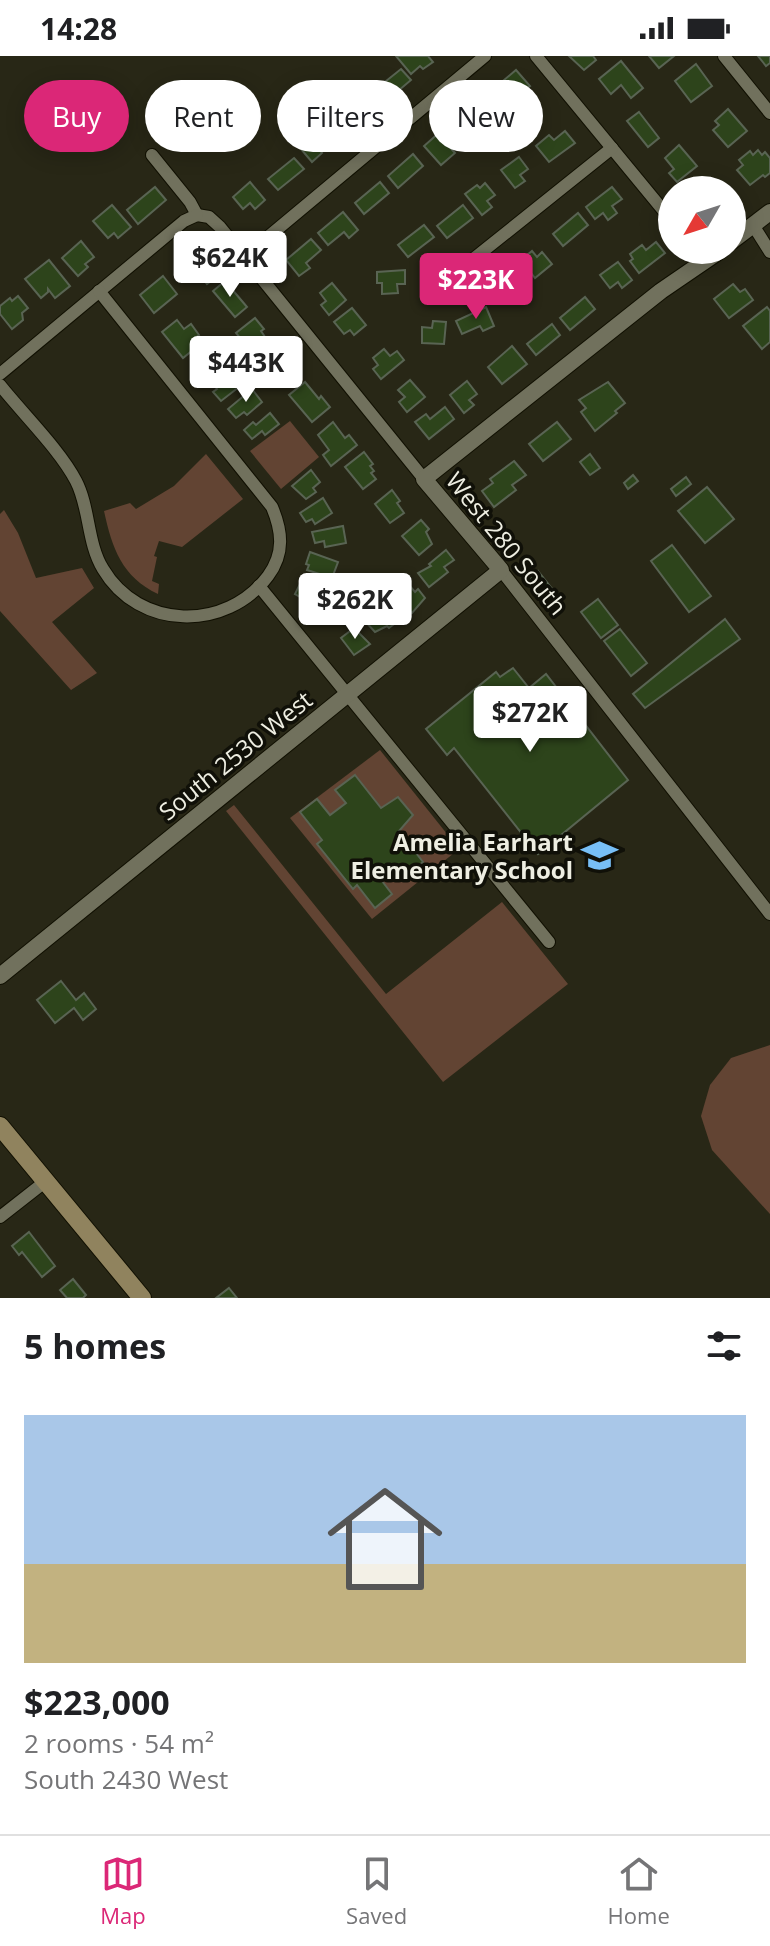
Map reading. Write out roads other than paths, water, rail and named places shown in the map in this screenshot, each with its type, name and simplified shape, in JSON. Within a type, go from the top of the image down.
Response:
[{"type":"main road","points":[[0,1126],[141,1298]]},
{"type":"street","points":[[244,257],[485,56]]},
{"type":"street","points":[[536,56],[658,204]]},
{"type":"street","points":[[724,56],[770,113]]},
{"type":"street","points":[[447,280],[612,148]]},
{"type":"street","name":"West 280 South","points":[[152,155],[197,215],[214,221],[501,570],[770,914]]},
{"type":"street","points":[[746,230],[770,212]]},
{"type":"street","points":[[0,374],[184,221],[197,215]]},
{"type":"street","points":[[753,225],[770,252]]},
{"type":"street","points":[[424,479],[691,264]]},
{"type":"street","points":[[0,385],[76,480],[101,566],[132,602],[165,616],[194,616],[233,604],[259,586],[276,564],[280,551],[280,531],[272,507],[99,291]]},
{"type":"street","name":"South 2530 West","points":[[0,976],[501,570]]},
{"type":"street","points":[[259,586],[549,942]]},
{"type":"street","points":[[0,1217],[46,1181]]},
{"type":"place","name":"Amelia Earhart Elementary School","points":[[599,855]]}]
